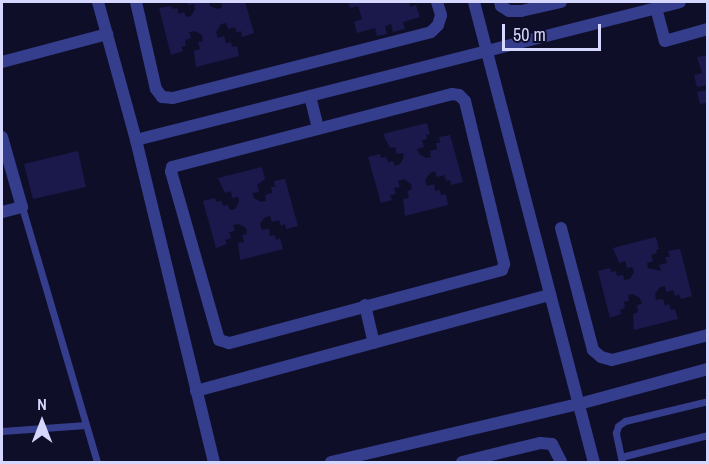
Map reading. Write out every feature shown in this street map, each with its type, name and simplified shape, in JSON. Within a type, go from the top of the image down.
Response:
[{"type":"street","points":[[98,2],[136,140],[214,462]]},
{"type":"street","points":[[136,2],[156,89],[162,97],[173,98],[431,32],[438,25],[441,15],[437,2]]},
{"type":"street","points":[[474,2],[594,462]]},
{"type":"street","points":[[500,2],[501,6],[509,10],[522,11],[561,2]]},
{"type":"street","points":[[136,140],[680,2]]},
{"type":"street","points":[[656,8],[665,40],[708,29]]},
{"type":"street","points":[[2,62],[107,34]]},
{"type":"street","points":[[452,94],[459,95],[465,101],[504,264],[502,270],[364,305],[229,343],[222,342],[212,317],[171,172],[176,164],[452,94]]},
{"type":"street","points":[[310,96],[318,129]]},
{"type":"street","points":[[2,137],[22,207],[2,212]]},
{"type":"street","points":[[561,228],[593,350],[601,357],[612,360],[708,335]]},
{"type":"street","points":[[196,391],[550,295]]},
{"type":"street","points":[[364,305],[374,343]]},
{"type":"street","points":[[331,462],[579,404],[708,369]]},
{"type":"street","points":[[462,462],[540,443],[552,444],[561,462]]},
{"type":"lane","points":[[22,207],[97,462]]},
{"type":"lane","points":[[708,401],[625,421],[618,426],[616,433],[622,460],[708,435]]},
{"type":"lane","points":[[2,431],[86,425]]},
{"type":"building","points":[[187,2],[209,2],[210,6],[217,9],[222,8],[221,2],[245,2],[254,33],[242,37],[241,31],[237,33],[235,27],[228,29],[226,23],[221,24],[216,32],[218,38],[224,36],[226,43],[231,42],[232,47],[237,46],[239,56],[196,67],[194,51],[200,49],[198,42],[203,41],[202,35],[195,31],[189,32],[191,38],[185,40],[186,46],[181,47],[183,51],[171,55],[159,8],[171,6],[172,9],[177,8],[179,14],[184,12],[186,17],[191,16],[195,9],[194,4],[188,5]]},
{"type":"building","points":[[348,2],[409,2],[410,7],[416,5],[420,17],[403,22],[405,29],[393,32],[391,24],[385,26],[387,34],[377,36],[375,28],[357,33],[354,22],[362,19],[358,6],[350,8]]},
{"type":"building","points":[[708,55],[708,85],[697,87],[694,75],[702,73],[697,57]]},
{"type":"building","points":[[708,90],[708,102],[700,104],[697,92]]},
{"type":"building","points":[[427,123],[430,134],[426,135],[427,139],[422,140],[424,147],[417,149],[419,154],[426,158],[431,157],[430,151],[437,149],[436,143],[440,143],[439,137],[450,135],[463,182],[451,185],[450,180],[446,181],[444,175],[437,177],[435,171],[430,173],[425,180],[427,186],[434,184],[435,191],[440,190],[441,195],[446,194],[448,205],[405,216],[403,199],[409,198],[407,191],[412,189],[411,184],[404,179],[398,181],[400,187],[394,188],[396,194],[390,195],[392,200],[381,203],[368,157],[380,154],[381,158],[386,157],[388,162],[393,161],[395,166],[400,164],[404,157],[403,153],[397,154],[395,147],[390,148],[383,134]]},
{"type":"building","points":[[78,151],[86,187],[33,199],[24,164]]},
{"type":"building","points":[[262,167],[265,179],[257,185],[259,192],[252,193],[254,198],[261,202],[266,201],[265,195],[272,193],[271,187],[275,187],[274,181],[285,179],[298,226],[286,229],[285,224],[281,226],[279,220],[272,222],[270,216],[265,217],[260,224],[262,230],[269,229],[270,236],[275,235],[276,240],[280,238],[283,249],[240,260],[238,243],[244,242],[242,235],[247,234],[246,228],[239,224],[233,225],[235,231],[229,232],[231,238],[225,240],[227,244],[216,248],[203,201],[215,198],[216,202],[221,201],[223,206],[228,205],[230,210],[235,209],[239,202],[238,197],[232,198],[231,191],[225,193],[218,178]]},
{"type":"building","points":[[656,237],[659,249],[656,250],[657,253],[651,255],[653,261],[647,263],[648,268],[661,271],[659,265],[667,263],[665,257],[670,257],[668,251],[680,249],[692,296],[681,299],[679,294],[675,296],[673,290],[666,292],[665,286],[660,287],[655,294],[656,300],[663,299],[665,306],[669,304],[671,310],[675,309],[678,319],[634,330],[633,314],[638,312],[637,305],[642,304],[640,298],[633,294],[628,295],[629,301],[624,302],[625,308],[620,310],[621,314],[610,318],[598,271],[610,268],[611,272],[616,271],[617,276],[623,275],[624,280],[630,279],[634,272],[632,267],[627,268],[625,261],[619,263],[613,248]]}]
